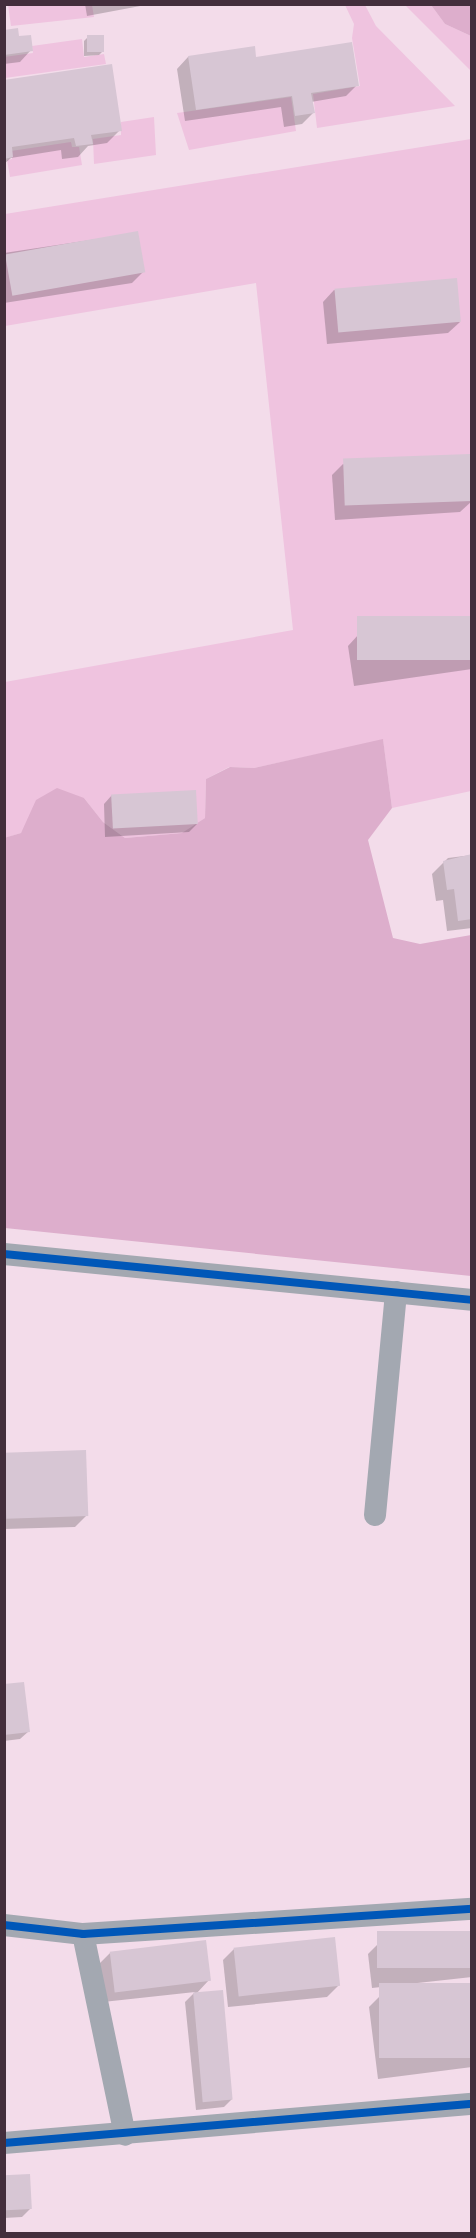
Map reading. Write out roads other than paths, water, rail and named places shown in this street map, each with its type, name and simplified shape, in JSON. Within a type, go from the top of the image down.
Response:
[{"type":"street","points":[[4,1254],[471,1300]]},
{"type":"street","points":[[375,1515],[396,1292]]},
{"type":"street","points":[[4,1925],[83,1934],[471,1910]]},
{"type":"street","points":[[83,1934],[125,2135]]},
{"type":"street","points":[[4,2144],[471,2104]]}]
